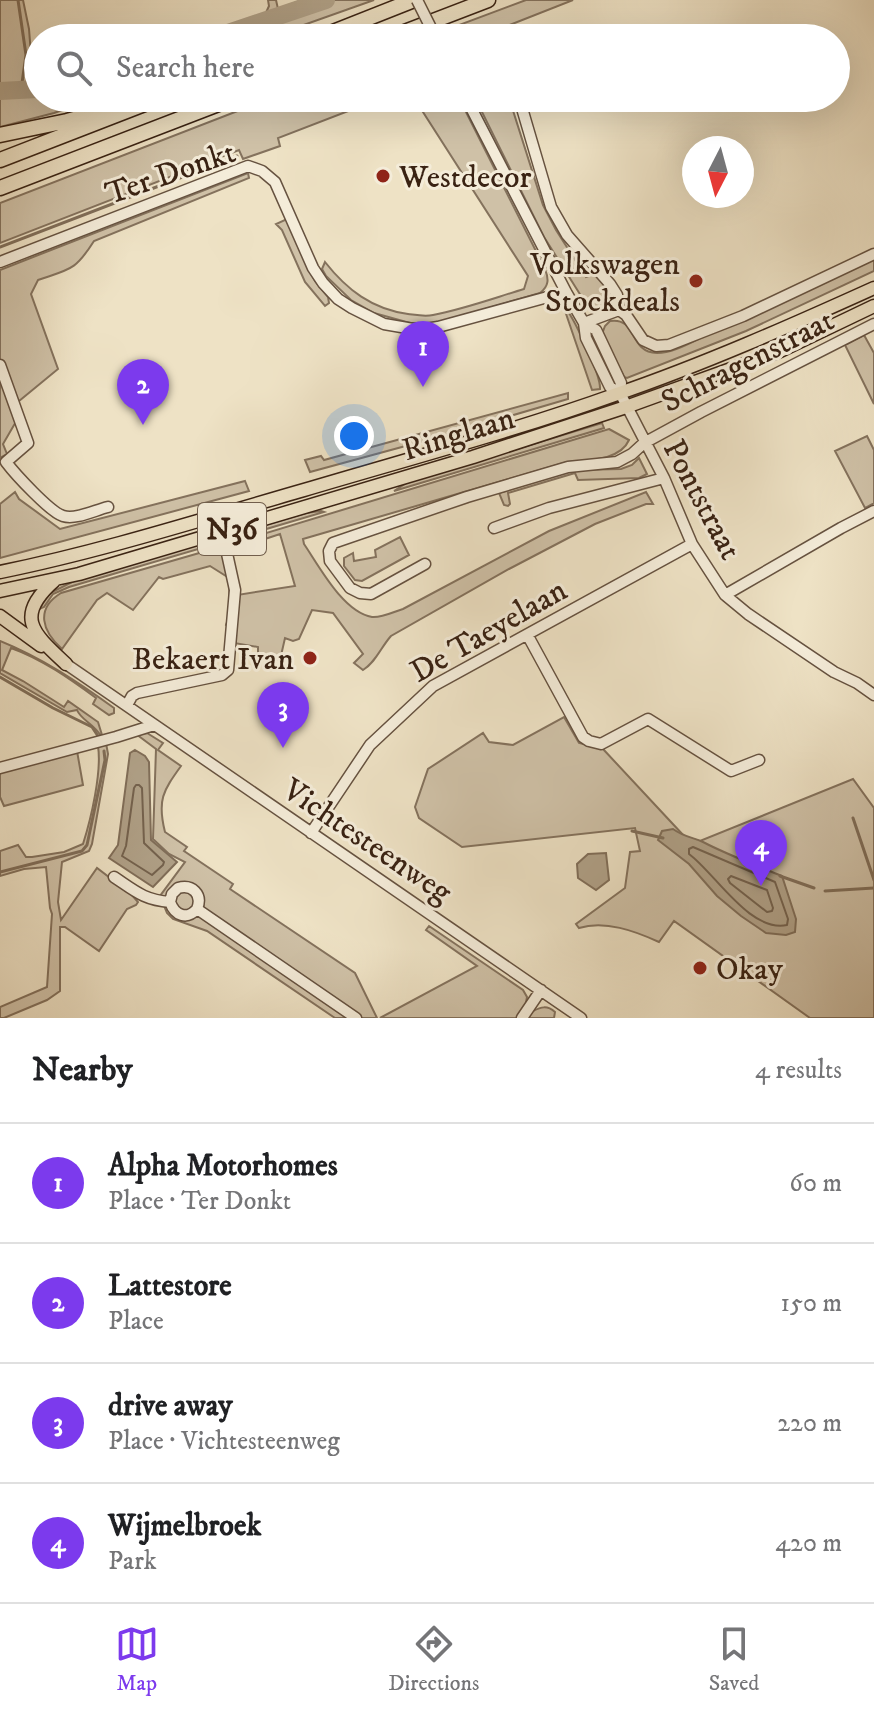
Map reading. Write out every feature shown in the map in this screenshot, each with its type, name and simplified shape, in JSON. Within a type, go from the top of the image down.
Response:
[{"type":"highway","points":[[354,24],[416,0]]},
{"type":"highway","points":[[425,24],[488,0]]},
{"type":"highway","points":[[0,135],[101,112]]},
{"type":"highway","points":[[0,160],[124,112]]},
{"type":"highway","points":[[0,188],[198,112]]},
{"type":"main road","name":"Ringlaan","points":[[0,572],[47,563],[510,430],[620,393],[770,334],[874,288]]},
{"type":"main road","name":"Ringlaan","points":[[0,591],[55,580],[460,461],[626,407],[778,352],[874,306]]},
{"type":"main road","points":[[55,580],[40,594],[31,616],[40,640],[66,664]]},
{"type":"main road","points":[[0,616],[66,664]]},
{"type":"main road","points":[[0,625],[66,664]]},
{"type":"street","points":[[416,0],[429,24]]},
{"type":"street","name":"Pontstraat","points":[[473,112],[584,323],[586,338],[610,387],[620,393],[664,478],[692,544],[725,595],[834,672],[874,695]]},
{"type":"street","points":[[523,112],[551,207],[567,235],[610,284],[617,295],[619,310],[643,340],[656,346],[669,345],[743,316],[874,254]]},
{"type":"street","name":"Ter Donkt","points":[[0,262],[248,166],[262,171],[275,182],[313,268],[323,283],[338,299],[384,324],[419,330],[438,327],[566,292]]},
{"type":"street","points":[[584,323],[619,310]]},
{"type":"street","name":"Schragenstraat","points":[[425,564],[371,594],[360,593],[350,588],[330,561],[329,551],[333,543],[507,485],[568,467],[617,462],[644,443],[874,324]]},
{"type":"street","points":[[0,365],[28,443],[6,462],[21,481],[61,516],[74,516],[108,507]]},
{"type":"street","points":[[494,528],[549,508],[664,478]]},
{"type":"street","points":[[725,595],[874,511]]},
{"type":"street","name":"De Taeyelaan","points":[[311,833],[370,745],[433,686],[692,544]]},
{"type":"street","points":[[127,705],[137,693],[222,675],[228,670],[235,590],[226,549]]},
{"type":"street","points":[[528,636],[583,737],[589,741],[601,744],[648,719],[731,771],[759,760]]},
{"type":"street","name":"Vichtesteenweg","points":[[66,664],[541,990],[564,1013],[581,1018]]},
{"type":"street","points":[[0,768],[154,725]]},
{"type":"street","points":[[114,877],[146,899],[170,902]]},
{"type":"street","points":[[178,888],[195,890],[200,903],[197,909],[187,916],[179,915],[172,909],[172,894],[178,888]]},
{"type":"street","points":[[197,909],[356,1018]]},
{"type":"street","points":[[522,1018],[541,990]]},
{"type":"shaded area","points":[[0,0],[23,0],[28,24],[24,24],[24,112],[57,112],[0,127]]},
{"type":"shaded area","points":[[268,0],[276,0],[278,9],[302,0],[374,0],[306,24],[244,24],[264,17]]},
{"type":"shaded area","points":[[526,0],[573,0],[512,24],[462,24]]},
{"type":"shaded area","points":[[235,112],[346,112],[278,138],[280,146],[243,159],[239,150],[0,243],[0,203]]},
{"type":"shaded area","points":[[423,112],[466,112],[545,269],[545,288],[540,293],[437,323],[410,323],[374,313],[351,300],[322,269],[325,262],[351,289],[372,303],[420,316],[456,310],[524,289],[528,276]]},
{"type":"shaded area","points":[[482,112],[513,112],[543,205],[586,277],[594,274],[601,279],[609,300],[602,306],[588,307],[544,237]]},
{"type":"shaded area","points":[[248,173],[249,178],[94,241],[71,268],[38,280],[31,294],[58,369],[13,406],[21,413],[3,444],[7,454],[0,458],[0,270]]},
{"type":"shaded area","points":[[287,219],[306,264],[328,297],[329,303],[325,306],[305,282],[282,230],[276,224]]},
{"type":"shaded area","points":[[874,259],[874,271],[746,331],[627,378],[602,334],[610,321],[619,321],[630,329],[641,347],[657,353],[670,351]]},
{"type":"shaded area","points":[[563,305],[586,346],[600,389],[592,390]]},
{"type":"shaded area","points":[[864,335],[874,353],[874,404],[845,345]]},
{"type":"shaded area","points":[[568,393],[568,399],[310,472],[305,460],[321,456],[324,460]]},
{"type":"shaded area","points":[[602,423],[604,428],[394,491],[408,482]]},
{"type":"shaded area","points":[[609,429],[629,440],[625,447],[611,456],[567,462],[303,539],[342,598],[361,613],[376,617],[403,609],[549,531],[646,492],[653,504],[595,524],[391,636],[363,670],[354,663],[363,654],[333,613],[312,610],[299,639],[293,641],[285,638],[280,660],[258,660],[258,647],[234,643],[237,595],[295,586],[280,534],[232,550],[230,544]]},
{"type":"shaded area","points":[[867,436],[874,450],[874,503],[865,508],[835,451]]},
{"type":"shaded area","points":[[639,458],[647,474],[639,478],[578,480],[575,473],[508,493],[508,506],[504,505],[499,493],[573,470],[621,469]]},
{"type":"shaded area","points":[[245,481],[249,491],[0,558],[0,504],[15,492],[19,499],[60,529]]},
{"type":"shaded area","points":[[324,512],[69,587],[53,594],[39,609],[50,593],[74,581]]},
{"type":"shaded area","points":[[400,537],[409,555],[362,581],[355,580],[344,566],[344,558],[353,553],[354,561],[376,557],[375,550]]},
{"type":"shaded area","points":[[220,547],[232,582],[231,629],[226,625],[230,614],[229,578],[210,566],[163,579],[159,577],[133,610],[107,593],[97,600],[62,649],[46,628],[47,606],[61,593]]},
{"type":"shaded area","points":[[0,641],[59,671],[114,708],[114,713],[109,715],[93,704],[96,698],[76,684],[45,664],[11,648],[2,670],[64,707],[68,701],[98,722],[102,735],[77,710],[67,712],[0,673]]},
{"type":"shaded area","points":[[564,717],[579,743],[603,749],[685,837],[700,841],[853,779],[874,808],[874,1018],[810,1018],[674,921],[659,942],[609,926],[579,928],[576,924],[625,888],[630,852],[640,851],[635,828],[462,847],[419,818],[415,807],[428,769],[483,733],[489,742],[513,745]]},
{"type":"shaded area","points":[[147,733],[163,743],[158,750],[181,766],[163,796],[165,832],[187,847],[184,851],[233,884],[230,889],[355,973],[377,1018],[335,1018],[207,931],[173,919],[167,913],[160,896],[185,862],[169,854],[153,839],[156,749],[136,734]]},
{"type":"shaded area","points":[[106,743],[108,754],[92,844],[89,851],[62,862],[58,902],[61,920],[97,868],[138,902],[127,909],[99,951],[65,927],[60,927],[60,991],[47,1000],[0,1018],[0,1007],[47,987],[52,914],[46,867],[0,876],[0,851],[18,845],[26,857],[32,857],[64,852],[83,844],[97,782],[98,746]]},
{"type":"shaded area","points":[[77,751],[83,785],[4,806],[0,797],[0,772]]},
{"type":"shaded area","points":[[429,926],[523,990],[527,997],[525,1008],[533,1011],[549,1008],[555,1012],[554,1018],[380,1018],[477,966],[426,930]]},
{"type":"water","points":[[135,750],[149,762],[151,840],[177,862],[153,887],[109,858],[118,845],[130,753]]},
{"type":"water","points":[[673,829],[782,876],[796,919],[795,932],[786,935],[766,933],[717,896],[689,864],[658,840],[662,831]]},
{"type":"water","points":[[606,853],[609,880],[596,890],[578,878],[577,864],[588,854]]},
{"type":"waterway","points":[[18,0],[24,41]]},
{"type":"waterway","points":[[255,24],[326,0]]},
{"type":"waterway","points":[[23,89],[24,69]]},
{"type":"waterway","points":[[0,91],[24,90]]},
{"type":"waterway","points":[[0,247],[237,156]]},
{"type":"waterway","points":[[0,677],[92,727],[98,736]]},
{"type":"waterway","points":[[0,872],[82,851],[87,845],[105,760],[104,751]]},
{"type":"waterway","points":[[853,818],[874,880]]},
{"type":"waterway","points":[[632,831],[663,838]]},
{"type":"waterway","points":[[780,876],[814,888]]},
{"type":"waterway","points":[[825,891],[874,888]]},
{"type":"place","name":"Westdecor","points":[[383,176]]},
{"type":"place","name":"Volkswagen Stockdeals","points":[[696,281]]},
{"type":"place","name":"Alpha Motorhomes","points":[[423,387]]},
{"type":"place","name":"Lattestore","points":[[143,425]]},
{"type":"place","name":"Bekaert Ivan","points":[[310,658]]},
{"type":"place","name":"drive away","points":[[283,748]]},
{"type":"place","name":"Wijmelbroek","points":[[761,886]]},
{"type":"place","name":"Okay","points":[[700,968]]}]
